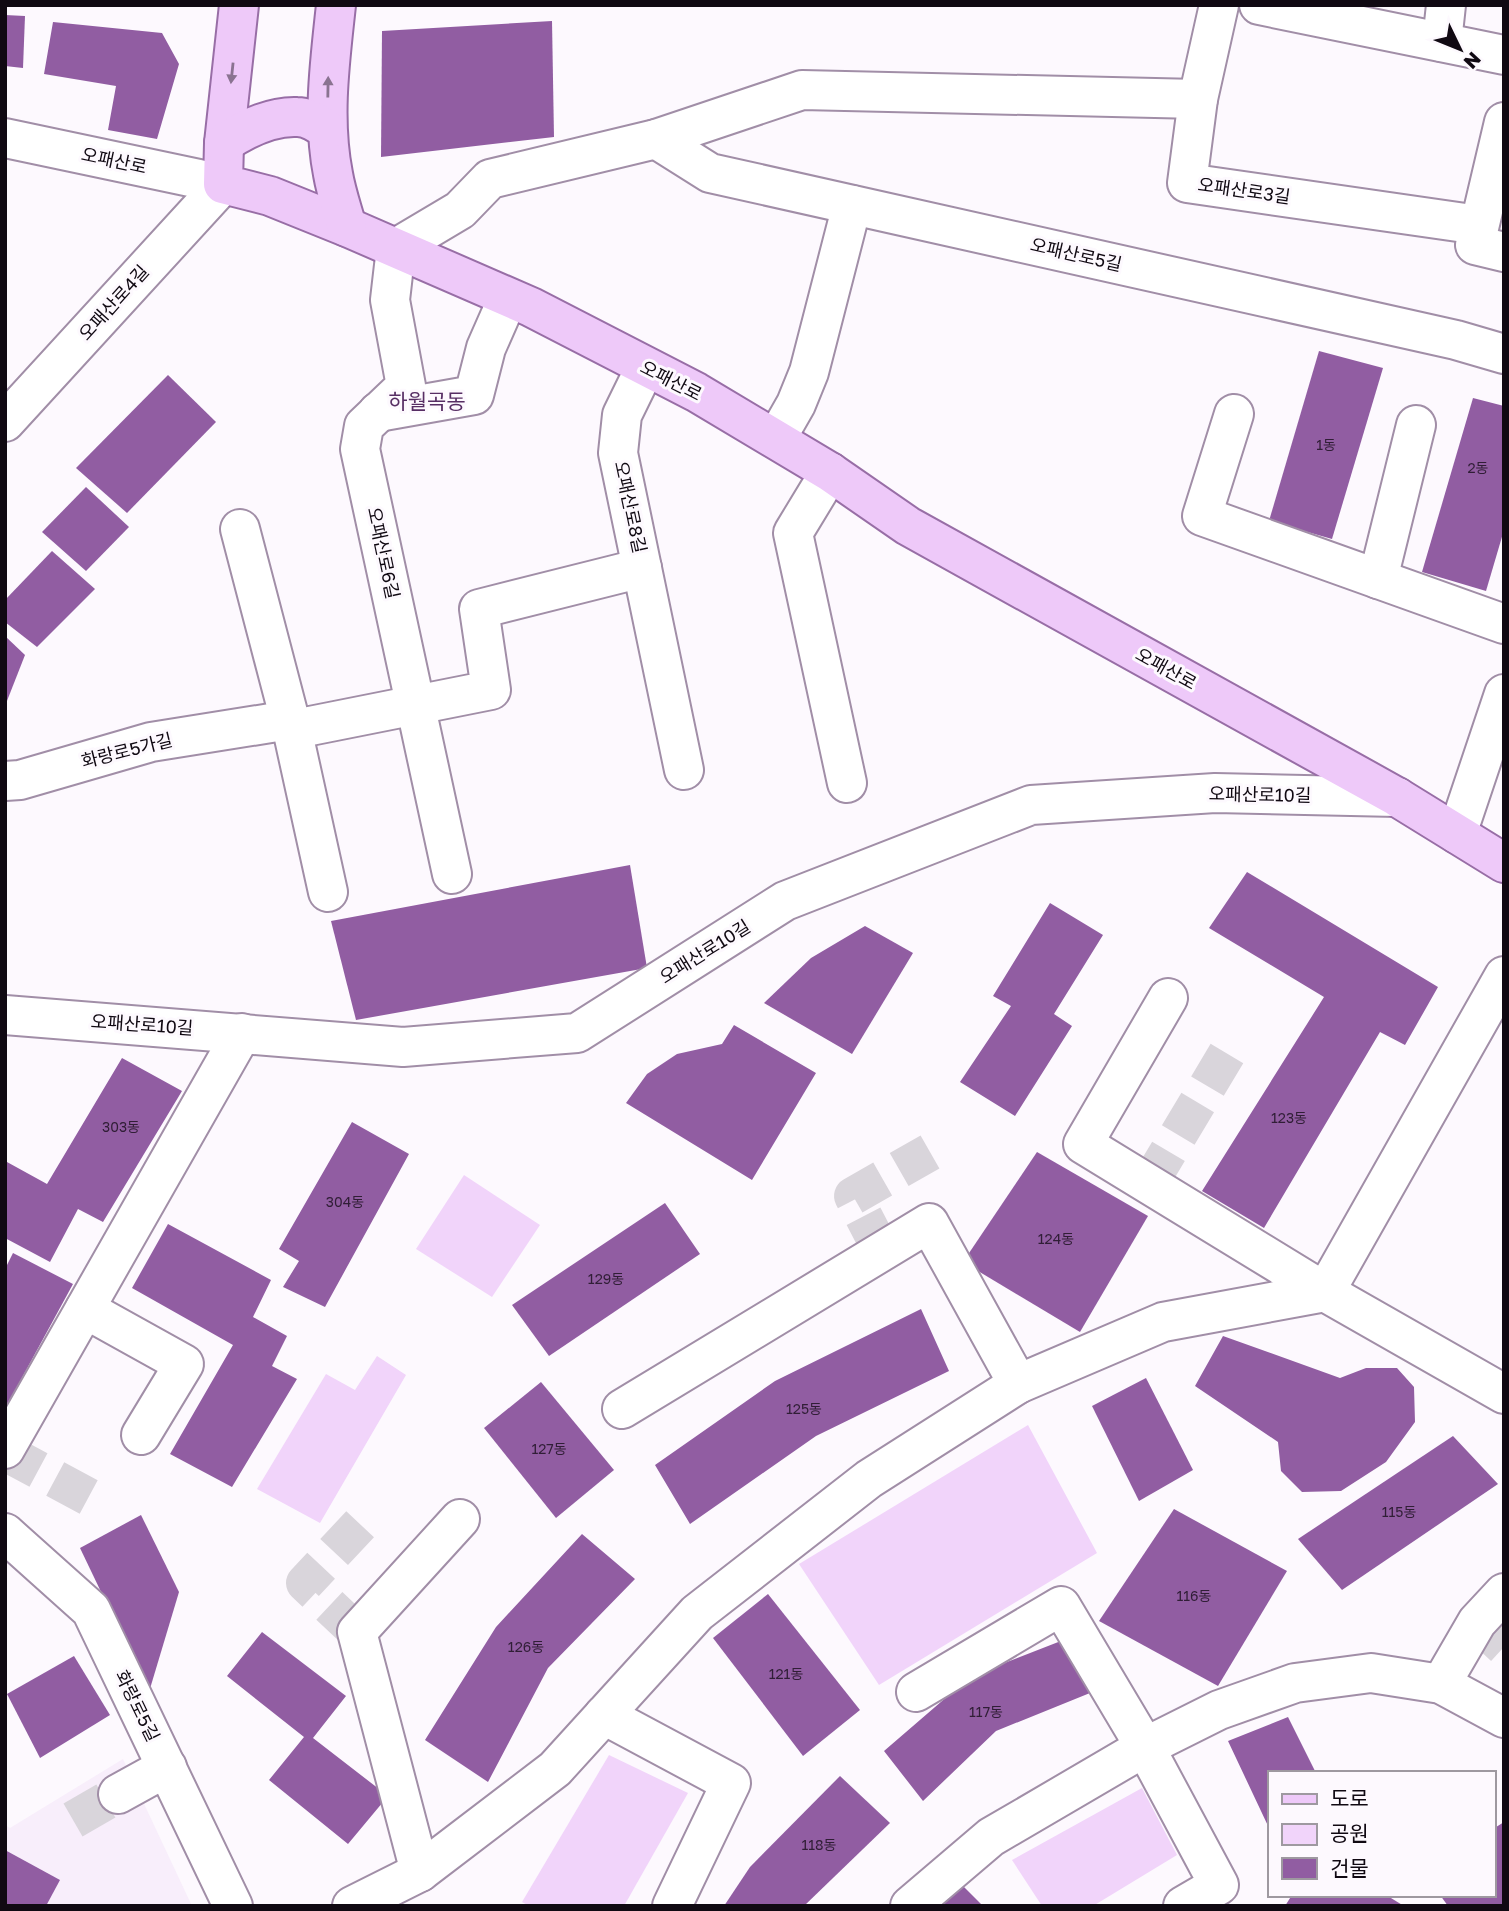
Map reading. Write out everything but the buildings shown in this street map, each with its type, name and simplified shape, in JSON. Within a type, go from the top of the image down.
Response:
[{"type":"main road","points":[[223,184],[224,143],[239,5]]},
{"type":"main road","points":[[336,5],[328,75],[330,146],[332,173],[347,227]]},
{"type":"main road","points":[[224,143],[250,128],[298,117],[318,124],[330,146]]},
{"type":"main road","points":[[270,196],[286,195],[300,190],[330,146]]},
{"type":"main road","name":"오패산로","points":[[223,184],[270,196],[396,248],[508,298],[696,392],[830,472],[908,526],[1397,797],[1504,863]]},
{"type":"street","name":"오패산로3길","points":[[1219,5],[1198,99],[1187,183],[1492,239],[1504,122]]},
{"type":"street","points":[[1259,5],[1504,55]]},
{"type":"street","points":[[1442,42],[1446,5]]},
{"type":"street","points":[[396,248],[460,210],[490,179],[656,139],[802,90],[1198,99]]},
{"type":"street","name":"오패산로","points":[[5,138],[223,184]]},
{"type":"street","name":"오패산로5길","points":[[656,139],[710,173],[1456,340],[1504,354]]},
{"type":"street","name":"오패산로4길","points":[[5,422],[223,184]]},
{"type":"street","points":[[776,439],[796,404],[809,372],[852,205]]},
{"type":"street","name":"오패산로6길","points":[[396,248],[390,300],[407,386],[364,426],[360,449],[452,874]]},
{"type":"street","points":[[379,412],[474,395],[486,348],[508,298]]},
{"type":"street","name":"오패산로8길","points":[[645,368],[622,415],[618,453],[684,770]]},
{"type":"street","points":[[1234,414],[1202,516],[1504,624]]},
{"type":"street","points":[[1378,579],[1416,425]]},
{"type":"street","points":[[830,472],[793,533],[847,783]]},
{"type":"street","points":[[240,529],[291,724],[328,892]]},
{"type":"street","name":"오패산로8길","points":[[491,690],[479,609],[642,568]]},
{"type":"street","name":"화랑로5가길","points":[[5,781],[20,780],[151,742],[276,722],[304,727],[491,690]]},
{"type":"street","points":[[1457,834],[1504,694]]},
{"type":"street","name":"오패산로10길","points":[[5,1015],[403,1047],[577,1033],[785,901],[1031,805],[1215,793],[1397,797]]},
{"type":"street","points":[[1325,1293],[1504,975]]},
{"type":"street","points":[[1168,998],[1083,1144],[1325,1293],[1504,1394]]},
{"type":"street","points":[[5,1449],[242,1033]]},
{"type":"street","points":[[622,1409],[929,1223],[1018,1384]]},
{"type":"street","points":[[352,1906],[420,1872],[555,1769],[698,1613],[869,1479],[1018,1384],[1163,1322],[1325,1293]]},
{"type":"street","points":[[85,1309],[184,1364],[141,1435]]},
{"type":"street","points":[[420,1872],[358,1632],[460,1519]]},
{"type":"street","name":"화랑로5길","points":[[5,1533],[91,1610],[233,1906]]},
{"type":"street","points":[[1441,1684],[1477,1622],[1504,1593]]},
{"type":"street","points":[[916,1692],[1061,1606],[1145,1747],[1219,1885],[1183,1906]]},
{"type":"street","points":[[910,1906],[991,1837],[1145,1747],[1219,1710],[1295,1683],[1371,1673],[1441,1684],[1504,1718]]},
{"type":"street","points":[[604,1715],[731,1783],[672,1906]]},
{"type":"street","points":[[118,1794],[167,1767]]},
{"type":"shaded area","points":[[123,1759],[192,1906],[5,1906],[5,1825],[10,1828]]},
{"type":"green space","points":[[464,1175],[540,1225],[492,1297],[416,1249]]},
{"type":"green space","points":[[377,1356],[406,1375],[320,1523],[257,1489],[326,1374],[355,1390]]},
{"type":"green space","points":[[1028,1425],[1097,1553],[879,1685],[799,1564]]},
{"type":"green space","points":[[609,1755],[688,1793],[624,1906],[529,1906],[522,1902]]},
{"type":"green space","points":[[1142,1788],[1177,1855],[1093,1906],[1042,1906],[1012,1860]]},
{"type":"tunnel","points":[[1149,1184],[1235,1040]]},
{"type":"tunnel","points":[[881,1250],[853,1196],[930,1152]]},
{"type":"tunnel","points":[[5,1452],[100,1503]]},
{"type":"tunnel","points":[[357,1632],[305,1583],[366,1518]]},
{"type":"tunnel","points":[[1477,1622],[1504,1647]]},
{"type":"tunnel","points":[[73,1820],[118,1794]]},
{"type":"district","name":"하월곡동","points":[[427,402]]}]
